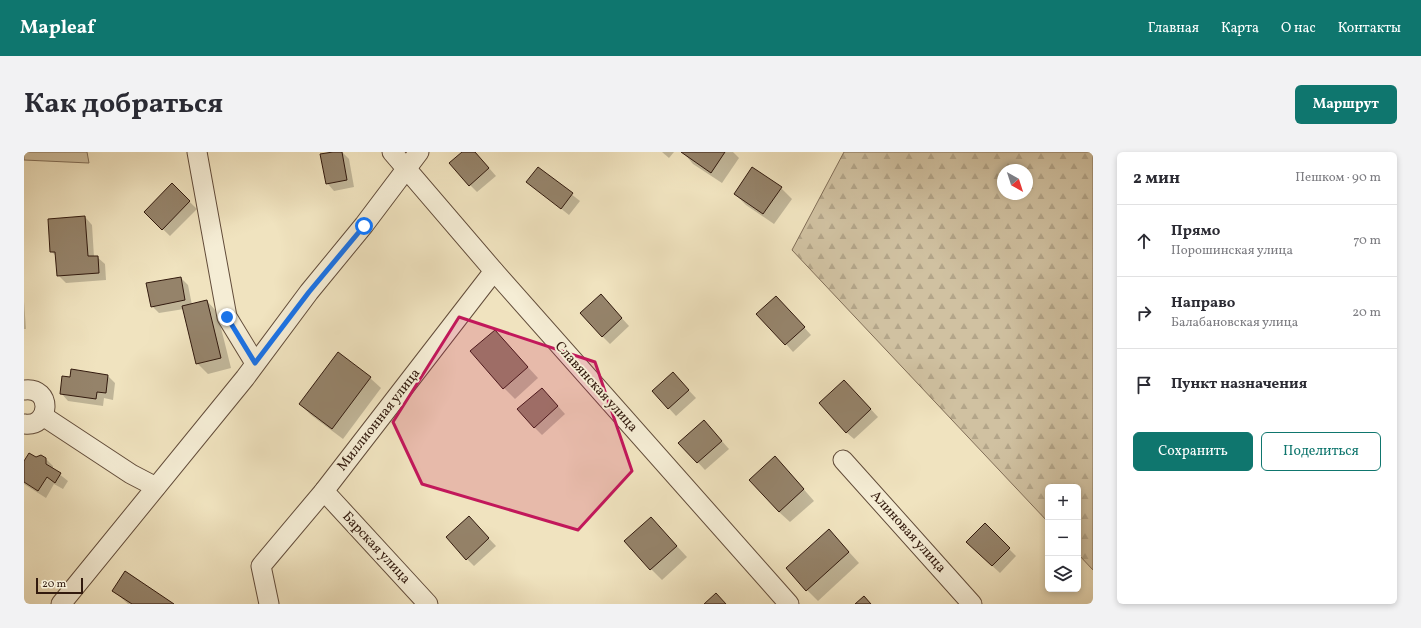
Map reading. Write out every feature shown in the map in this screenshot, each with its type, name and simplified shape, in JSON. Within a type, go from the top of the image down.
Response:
[{"type":"street","points":[[197,152],[227,317],[250,370]]},
{"type":"street","name":"Славянская улица","points":[[392,152],[494,271],[789,604]]},
{"type":"street","points":[[61,604],[250,370],[309,292],[364,226],[419,152]]},
{"type":"street","name":"Миллионная улица","points":[[269,604],[261,566],[324,491],[494,271]]},
{"type":"street","points":[[24,390],[32,390],[41,395],[45,405],[43,416],[32,424],[24,424]]},
{"type":"street","points":[[43,416],[156,488]]},
{"type":"street","name":"Алиновая улица","points":[[843,460],[972,604]]},
{"type":"street","name":"Барская улица","points":[[324,491],[428,604]]},
{"type":"highlighted area","points":[[459,317],[595,362],[632,471],[578,530],[422,484],[393,422]]},
{"type":"green space","points":[[24,152],[87,152],[89,163],[24,160]]},
{"type":"green space","points":[[844,152],[1093,152],[1093,570],[1081,557],[1081,484],[1045,484],[1045,519],[792,250]]},
{"type":"building","points":[[342,152],[347,180],[326,184],[320,154]]},
{"type":"building","points":[[462,152],[475,152],[489,168],[469,186],[449,163]]},
{"type":"building","points":[[681,152],[725,152],[711,173]]},
{"type":"building","points":[[538,167],[573,193],[561,209],[526,182]]},
{"type":"building","points":[[752,167],[782,187],[763,214],[734,194]]},
{"type":"building","points":[[172,183],[190,201],[162,230],[144,212]]},
{"type":"building","points":[[85,216],[88,256],[98,256],[99,273],[57,276],[55,252],[50,252],[48,219]]},
{"type":"building","points":[[181,277],[185,300],[151,307],[146,283]]},
{"type":"building","points":[[601,294],[622,318],[602,337],[580,313]]},
{"type":"building","points":[[776,296],[805,327],[785,345],[756,314]]},
{"type":"building","points":[[207,300],[221,358],[196,364],[182,306]]},
{"type":"building","points":[[495,330],[528,367],[503,389],[470,351]]},
{"type":"building","points":[[338,352],[371,377],[332,429],[299,404]]},
{"type":"building","points":[[71,369],[108,375],[106,393],[97,392],[96,399],[60,394],[62,376],[70,377]]},
{"type":"building","points":[[673,372],[689,390],[668,409],[652,391]]},
{"type":"building","points":[[844,380],[871,409],[846,433],[819,403]]},
{"type":"building","points":[[542,388],[558,406],[534,428],[517,409]]},
{"type":"building","points":[[704,420],[722,441],[697,463],[678,443]]},
{"type":"building","points":[[29,453],[36,457],[41,455],[46,458],[46,464],[61,473],[55,483],[47,477],[38,491],[24,482],[24,461]]},
{"type":"building","points":[[775,456],[804,489],[779,512],[749,480]]},
{"type":"building","points":[[469,516],[489,538],[466,560],[446,537]]},
{"type":"building","points":[[651,517],[677,546],[650,570],[624,541]]},
{"type":"building","points":[[985,523],[1010,548],[992,566],[966,542]]},
{"type":"building","points":[[829,529],[849,552],[806,591],[786,568]]},
{"type":"building","points":[[125,571],[174,604],[132,604],[112,591]]},
{"type":"building","points":[[716,593],[726,604],[704,604]]},
{"type":"building","points":[[864,596],[871,604],[855,604]]},
{"type":"route","points":[[227,317],[255,363],[309,292],[364,226]]}]
